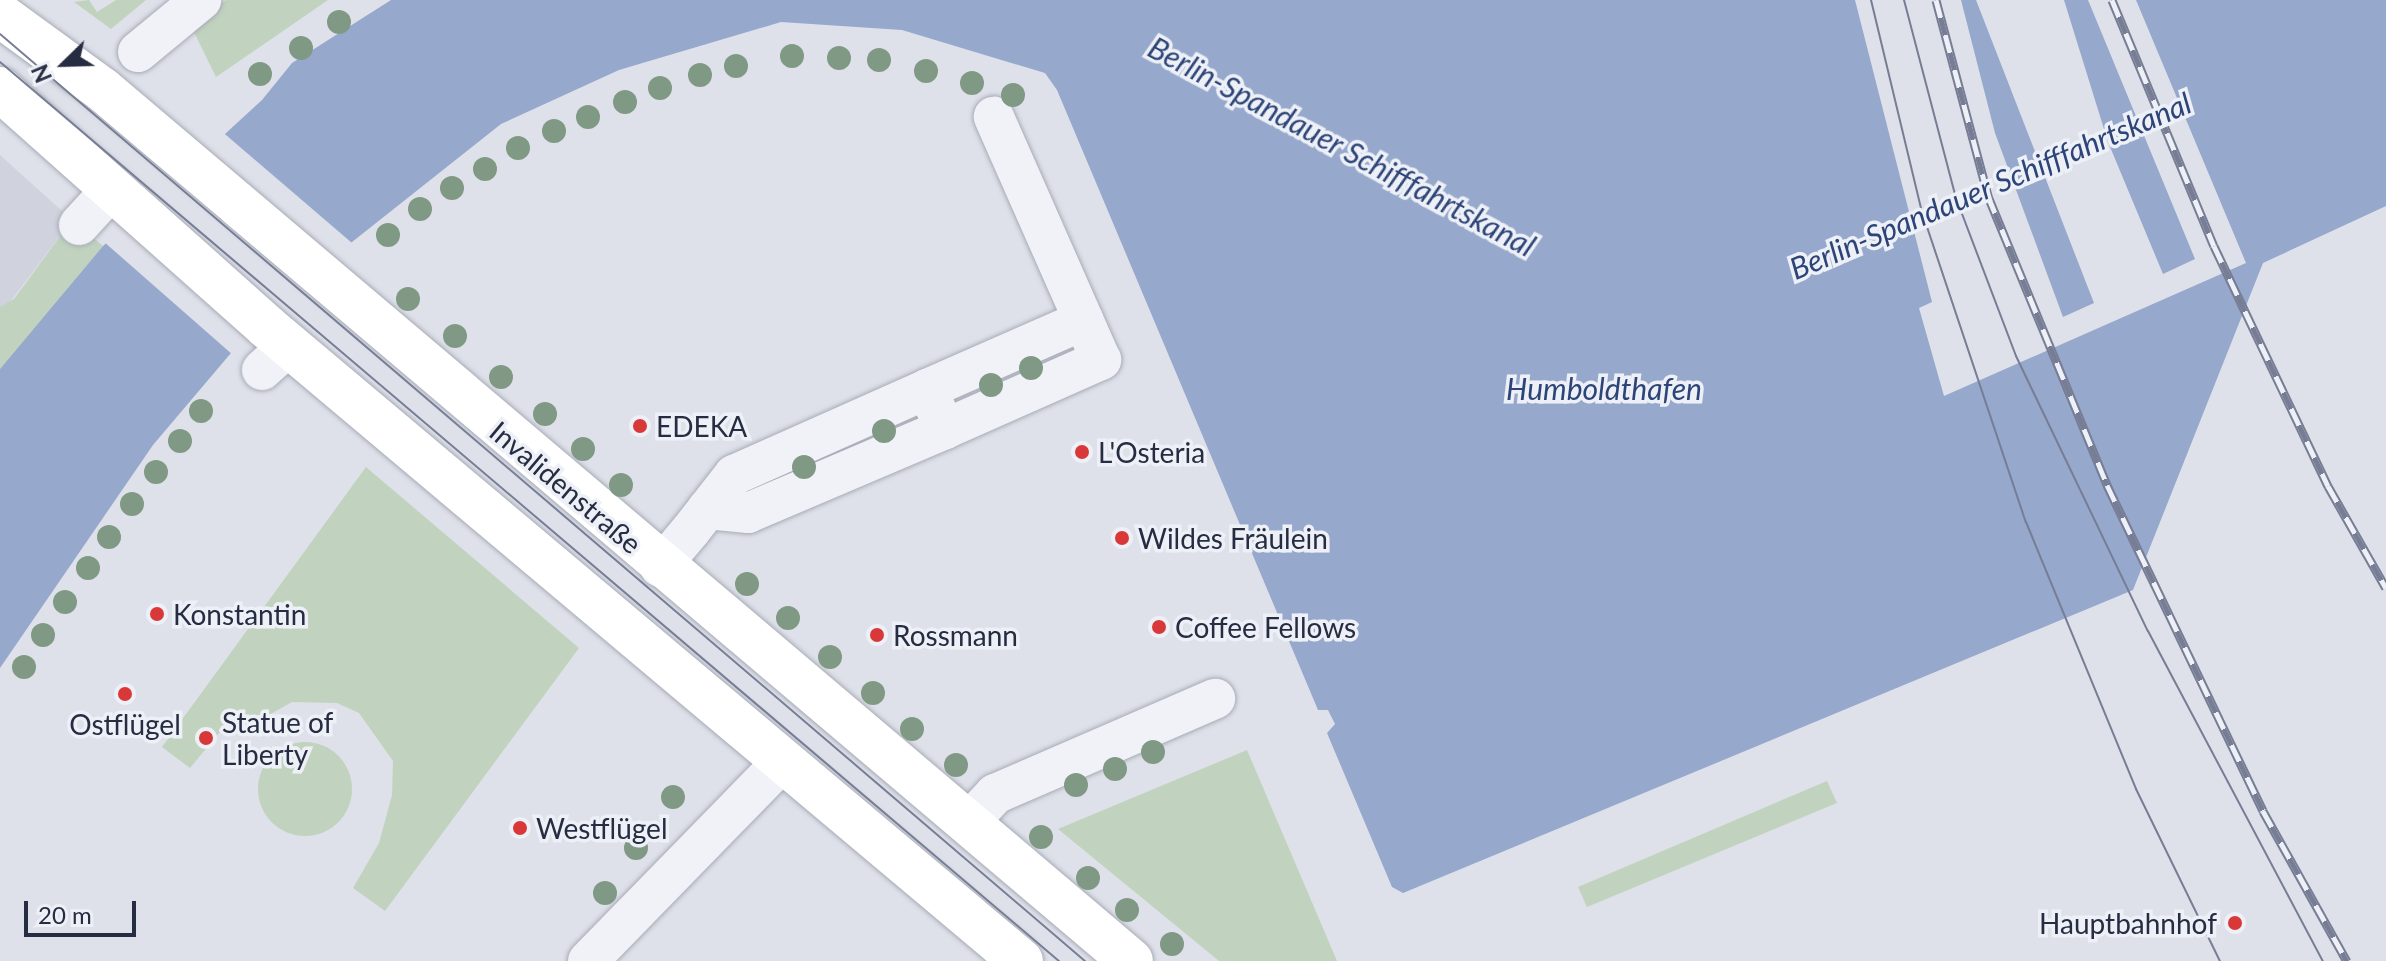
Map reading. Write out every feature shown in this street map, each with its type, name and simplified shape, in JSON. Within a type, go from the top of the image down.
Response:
[{"type":"main road","name":"Invalidenstraße","points":[[0,15],[179,156],[660,567],[1131,961]]},
{"type":"main road","points":[[0,89],[120,197],[273,347],[783,761],[1021,961]]},
{"type":"street","points":[[138,52],[201,0]]},
{"type":"street","points":[[707,509],[748,513],[1101,360],[994,117]]},
{"type":"street","points":[[79,225],[120,197]]},
{"type":"street","points":[[660,567],[734,475],[1084,320]]},
{"type":"street","points":[[927,389],[945,429]]},
{"type":"street","points":[[968,823],[995,794],[1215,699]]},
{"type":"street","points":[[588,961],[783,761]]},
{"type":"shaded area","points":[[0,155],[72,220],[4,310],[0,307]]},
{"type":"green space","points":[[89,0],[97,12],[116,0],[146,0],[111,29],[74,2]]},
{"type":"green space","points":[[226,0],[328,0],[216,77],[190,24]]},
{"type":"green space","points":[[72,220],[103,246],[0,369],[0,307],[14,299]]},
{"type":"green space","points":[[366,467],[579,648],[385,911],[353,888],[379,843],[392,795],[393,761],[359,713],[337,703],[292,702],[235,734],[224,727],[190,768],[162,747]]},
{"type":"green space","points":[[305,742],[323,745],[338,756],[349,771],[352,789],[349,807],[338,822],[323,833],[305,836],[287,833],[272,822],[261,807],[258,789],[261,771],[272,756],[287,745]]},
{"type":"green space","points":[[1247,750],[1337,961],[1219,961],[1058,829]]},
{"type":"green space","points":[[1827,781],[1837,803],[1587,907],[1578,887]]},
{"type":"water","name":"Humboldthafen","points":[[391,0],[2386,0],[2386,206],[2263,263],[2133,590],[1403,893],[1392,887],[1327,733],[1335,724],[1328,710],[1318,710],[1057,90],[1045,73],[902,30],[781,22],[619,70],[501,124],[270,307],[153,445],[0,668],[0,369],[103,246],[262,100],[292,63]]},
{"type":"pier","points":[[1855,0],[1961,0],[1995,133],[2063,317],[2094,303],[1976,0],[2064,0],[2108,142],[2163,274],[2195,259],[2088,0],[2136,0],[2246,263],[1944,396],[1919,308],[1932,302]]},
{"type":"pier","points":[[219,129],[352,243],[233,355],[103,241]]},
{"type":"tram line","points":[[1871,0],[1921,209],[2026,522],[2136,789],[2220,961]]},
{"type":"tram line","points":[[1904,0],[1956,198],[2016,356],[2148,631],[2323,961]]},
{"type":"tram line","points":[[0,34],[1085,961]]},
{"type":"tram line","points":[[0,62],[1059,961]]},
{"type":"railway","points":[[1936,0],[1988,196],[2107,485],[2263,811],[2347,961]]},
{"type":"railway","points":[[2112,0],[2214,246],[2328,486],[2386,588]]},
{"type":"place","name":"EDEKA","points":[[640,426]]},
{"type":"place","name":"L'Osteria","points":[[1082,452]]},
{"type":"place","name":"Wildes Fräulein","points":[[1122,538]]},
{"type":"place","name":"Konstantin","points":[[157,614]]},
{"type":"place","name":"Coffee Fellows","points":[[1159,627]]},
{"type":"place","name":"Rossmann","points":[[877,635]]},
{"type":"place","name":"Ostflügel","points":[[125,694]]},
{"type":"place","name":"Statue of Liberty","points":[[206,738]]},
{"type":"place","name":"Westflügel","points":[[520,828]]},
{"type":"place","name":"Hauptbahnhof","points":[[2235,923]]},
{"type":"water label","name":"Berlin-Spandauer Schifffahrtskanal","points":[[1342,146]]},
{"type":"water label","name":"Berlin-Spandauer Schifffahrtskanal","points":[[1990,185]]}]
